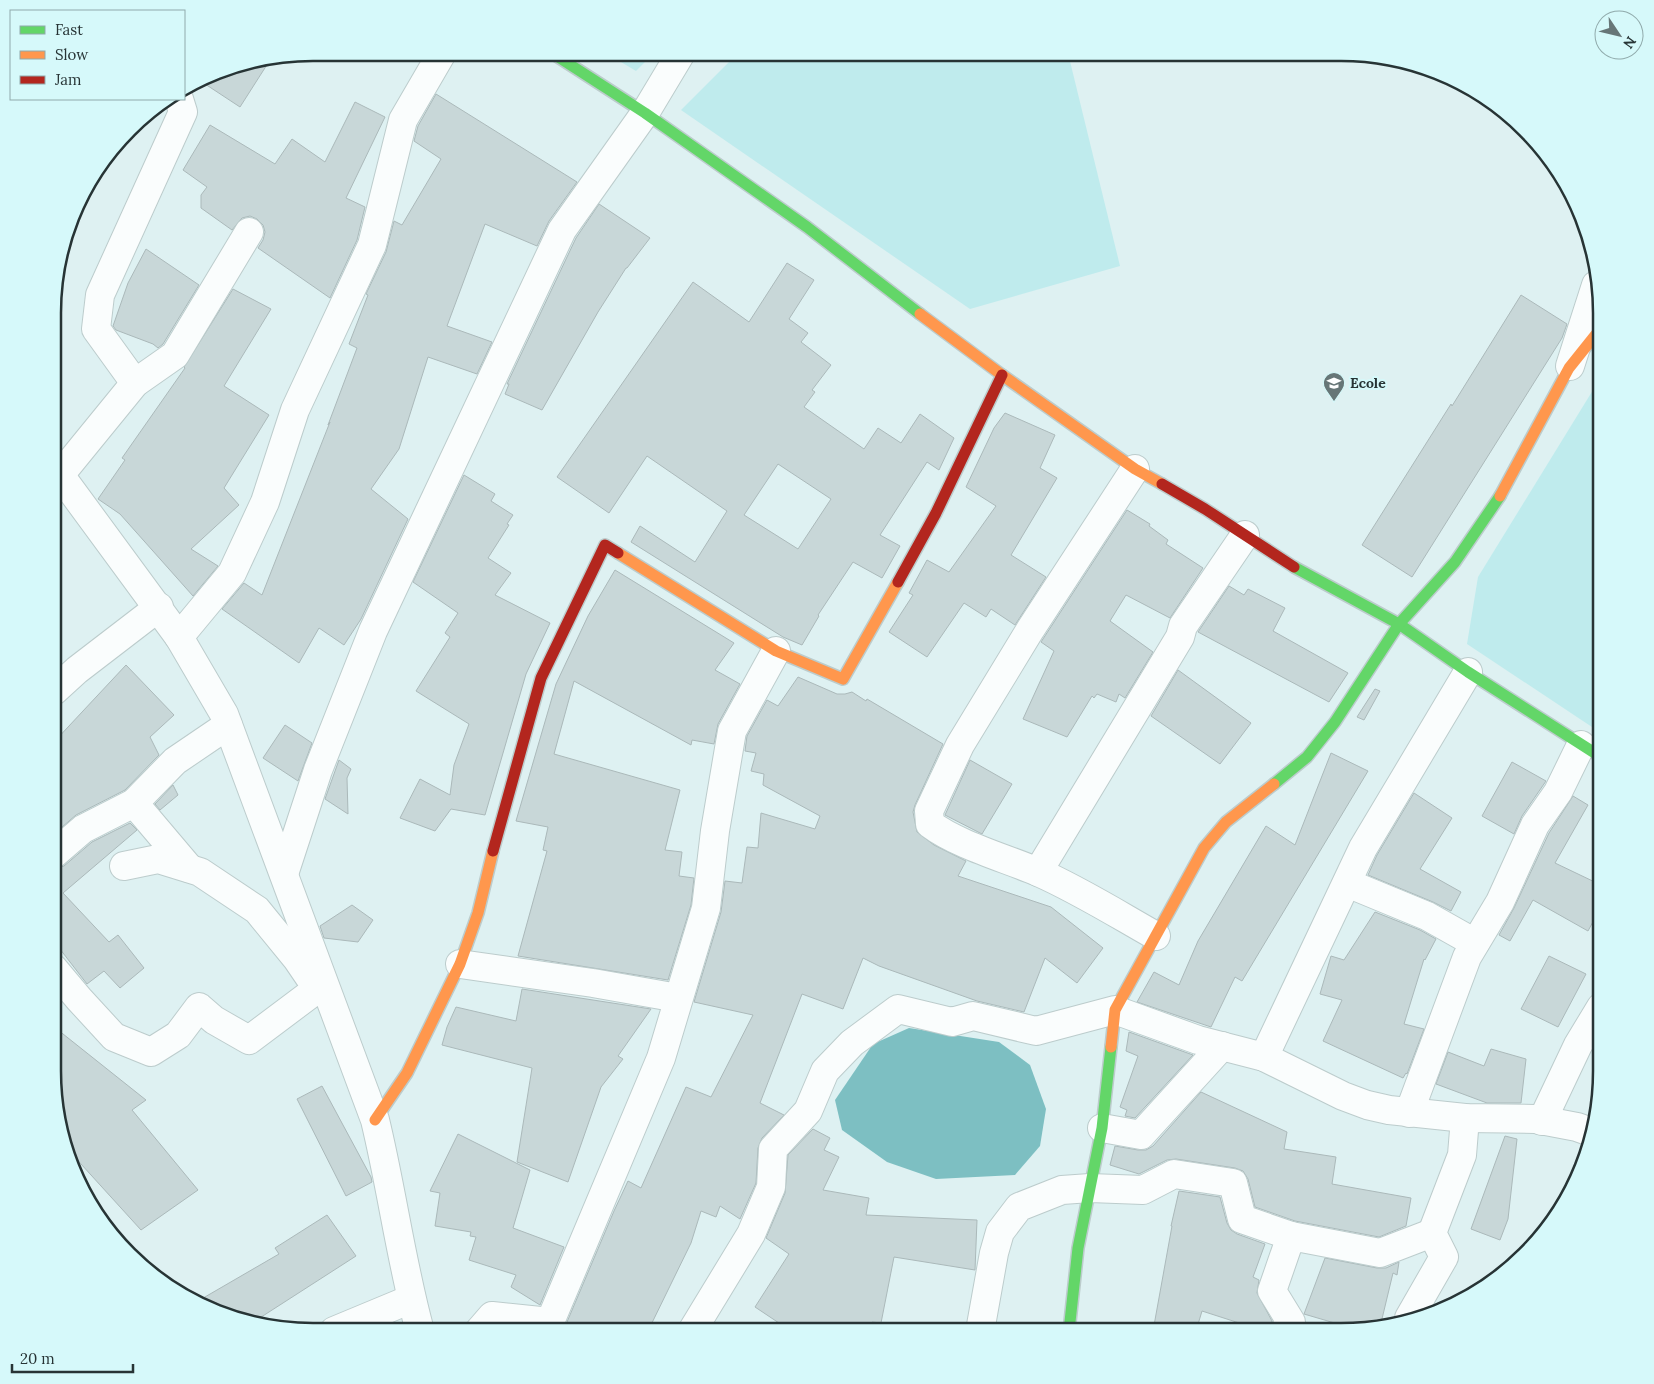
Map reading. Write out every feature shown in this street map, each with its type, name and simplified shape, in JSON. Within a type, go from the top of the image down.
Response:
[{"type":"street","points":[[180,637],[232,573],[265,502],[295,410],[372,245],[403,120],[437,61]]},
{"type":"street","points":[[564,61],[645,113],[807,228],[1002,375],[1135,469],[1205,509],[1297,569],[1399,624],[1468,672],[1591,751],[1534,825],[1500,902],[1467,957],[1409,1112]]},
{"type":"street","points":[[284,874],[318,770],[373,631],[562,230],[645,113],[676,61]]},
{"type":"street","points":[[135,383],[96,329],[100,295],[183,112],[179,100]]},
{"type":"street","points":[[61,467],[135,383],[175,356],[249,232]]},
{"type":"street","points":[[1070,1323],[1078,1248],[1102,1128],[1114,1010],[1204,848],[1226,822],[1306,757],[1335,722],[1399,624],[1455,562],[1507,486],[1569,368],[1592,297]]},
{"type":"street","points":[[1569,368],[1593,339]]},
{"type":"street","points":[[375,1120],[407,1073],[460,964],[478,913],[499,824],[541,678],[605,545],[776,651],[843,679],[936,512],[1002,375]]},
{"type":"street","points":[[1135,469],[1030,630],[960,745],[929,811],[930,824],[943,834],[1061,883],[1156,936]]},
{"type":"street","points":[[61,480],[180,637],[224,714],[375,1120],[383,1152],[411,1299],[418,1323]]},
{"type":"street","points":[[1038,872],[1180,637],[1183,626],[1245,535]]},
{"type":"street","points":[[61,685],[77,670],[159,607]]},
{"type":"street","points":[[555,1323],[661,1058],[706,908],[715,831],[732,731],[776,651]]},
{"type":"street","points":[[1264,1057],[1363,848],[1468,672]]},
{"type":"street","points":[[61,848],[83,829],[134,803],[175,761],[228,725]]},
{"type":"street","points":[[134,803],[189,868]]},
{"type":"street","points":[[124,866],[158,859],[189,868],[200,872],[257,910],[297,959],[340,1026]]},
{"type":"street","points":[[1347,883],[1427,916],[1475,943]]},
{"type":"street","points":[[460,964],[593,983],[678,998]]},
{"type":"street","points":[[61,978],[114,1037],[151,1052],[178,1035],[199,1007],[214,1020],[249,1040],[317,989]]},
{"type":"street","points":[[697,1323],[751,1234],[771,1187],[774,1150],[808,1111],[825,1071],[852,1042],[898,1009],[952,1022],[973,1016],[1036,1031],[1114,1010],[1198,1040],[1264,1057],[1343,1096],[1366,1105],[1465,1118],[1535,1119],[1585,1130]]},
{"type":"street","points":[[1542,1121],[1578,1045],[1593,1022]]},
{"type":"street","points":[[1102,1128],[1141,1135],[1222,1046]]},
{"type":"street","points":[[981,1323],[994,1252],[1000,1232],[1019,1207],[1062,1190],[1090,1188],[1142,1190],[1174,1174],[1233,1183],[1242,1219],[1291,1236],[1380,1254],[1432,1233],[1462,1156],[1465,1118]]},
{"type":"street","points":[[1412,1312],[1444,1257],[1432,1233]]},
{"type":"street","points":[[1290,1323],[1272,1291],[1291,1236]]},
{"type":"street","points":[[353,1323],[411,1299]]},
{"type":"street","points":[[486,1323],[492,1316],[531,1323]]},
{"type":"shaded area","points":[[619,61],[646,61],[636,71]]},
{"type":"shaded area","points":[[730,61],[1070,61],[1120,266],[970,309],[681,110]]},
{"type":"shaded area","points":[[1593,390],[1593,728],[1467,644],[1478,577]]},
{"type":"shaded area","points":[[909,1028],[999,1042],[1030,1065],[1046,1109],[1040,1146],[1015,1175],[936,1179],[887,1162],[842,1130],[835,1100],[873,1044]]},
{"type":"building","points":[[266,66],[240,107],[206,85],[232,75]]},
{"type":"building","points":[[436,94],[577,182],[549,221],[537,246],[485,224],[447,326],[492,342],[477,374],[428,357],[399,449],[371,489],[408,519],[361,619],[344,645],[319,628],[299,663],[222,609],[244,583],[262,595],[357,348],[349,344],[368,295],[366,294],[386,252],[394,221],[402,225],[441,159],[414,141],[418,126]]},
{"type":"building","points":[[355,102],[385,117],[346,198],[365,207],[357,240],[330,298],[258,248],[265,232],[263,225],[257,219],[250,216],[242,218],[232,230],[201,208],[201,195],[207,187],[183,170],[210,125],[275,164],[292,139],[325,162]]},
{"type":"building","points":[[599,204],[650,238],[626,268],[598,312],[542,410],[505,394],[509,384],[507,384],[576,238]]},
{"type":"building","points":[[146,249],[199,285],[163,344],[158,348],[153,344],[116,330],[113,326],[128,283]]},
{"type":"building","points":[[787,263],[814,280],[789,319],[808,333],[801,342],[831,365],[812,390],[815,392],[804,407],[864,449],[878,428],[901,443],[920,414],[954,438],[939,470],[927,462],[880,535],[900,546],[882,578],[853,562],[818,615],[802,645],[783,637],[631,542],[640,526],[695,562],[727,511],[647,456],[609,513],[557,477],[693,282],[749,322]],"holes":[[[778,464],[831,499],[798,549],[744,515]]]},
{"type":"building","points":[[233,289],[271,309],[224,386],[269,415],[224,488],[239,505],[191,549],[218,566],[193,596],[120,514],[98,499],[125,460],[122,458],[185,368]]},
{"type":"building","points":[[1521,295],[1567,324],[1562,338],[1412,577],[1362,545]]},
{"type":"building","points":[[1005,413],[1055,435],[1040,468],[1057,478],[1011,555],[1046,577],[1015,625],[991,609],[986,617],[964,603],[927,657],[889,632],[913,595],[909,593],[927,560],[949,572],[996,506],[966,487],[994,428]]},
{"type":"building","points":[[464,475],[495,494],[491,501],[513,515],[507,524],[509,525],[488,558],[511,573],[495,595],[550,623],[526,674],[485,815],[451,809],[435,831],[400,818],[420,779],[450,795],[454,765],[469,724],[416,691],[450,637],[445,633],[458,613],[413,582]]},
{"type":"building","points":[[1127,510],[1150,524],[1149,526],[1168,540],[1166,544],[1203,568],[1170,618],[1126,595],[1110,621],[1153,652],[1125,698],[1119,694],[1116,702],[1097,694],[1094,698],[1092,696],[1067,737],[1023,719],[1054,651],[1041,642]]},
{"type":"building","points":[[615,570],[734,643],[715,670],[740,684],[718,724],[714,744],[692,740],[691,745],[574,681],[554,754],[680,790],[665,850],[682,852],[679,876],[694,878],[691,905],[668,980],[518,956],[547,851],[543,850],[548,827],[516,821],[556,684],[588,616]]},
{"type":"building","points":[[1229,586],[1244,595],[1248,589],[1285,608],[1273,631],[1348,673],[1329,702],[1198,632]]},
{"type":"building","points":[[126,665],[174,715],[150,737],[159,755],[125,790],[76,815],[61,828],[61,735]]},
{"type":"building","points":[[1178,670],[1251,723],[1220,764],[1151,716]]},
{"type":"building","points":[[798,677],[837,694],[852,692],[943,744],[915,805],[913,812],[917,832],[934,845],[966,861],[958,876],[1051,907],[1103,948],[1077,983],[1045,958],[1024,1012],[977,1001],[879,966],[863,958],[843,1009],[802,994],[760,1103],[784,1115],[762,1138],[758,1148],[756,1183],[740,1219],[720,1206],[716,1217],[701,1211],[691,1243],[652,1323],[569,1323],[567,1322],[628,1181],[641,1188],[686,1087],[711,1097],[753,1015],[694,1002],[721,912],[725,881],[742,883],[747,847],[758,848],[761,813],[815,829],[820,816],[763,785],[764,774],[751,771],[756,753],[745,751],[747,736],[767,700],[778,706]]},
{"type":"building","points":[[1375,689],[1380,691],[1364,720],[1357,717]]},
{"type":"building","points":[[285,725],[312,743],[298,781],[263,758]]},
{"type":"building","points":[[1331,753],[1368,771],[1242,981],[1235,977],[1211,1027],[1137,1002],[1154,972],[1179,985],[1198,941],[1266,826],[1295,845]]},
{"type":"building","points":[[339,760],[351,769],[347,778],[348,814],[325,799]]},
{"type":"building","points":[[970,760],[1012,784],[982,834],[945,815]]},
{"type":"building","points":[[1512,762],[1546,781],[1522,816],[1514,834],[1482,816]]},
{"type":"building","points":[[173,785],[178,795],[160,810],[155,804]]},
{"type":"building","points":[[1414,793],[1452,818],[1420,869],[1461,892],[1451,911],[1368,875],[1377,855]]},
{"type":"building","points":[[1573,796],[1588,805],[1555,863],[1593,881],[1593,922],[1588,931],[1533,900],[1510,941],[1499,935],[1514,908],[1549,833]]},
{"type":"building","points":[[130,823],[137,830],[63,893],[109,942],[118,935],[144,968],[120,988],[104,971],[87,984],[61,950],[61,867],[92,842]]},
{"type":"building","points":[[352,905],[373,920],[358,942],[324,938],[320,926]]},
{"type":"building","points":[[1375,912],[1420,930],[1436,939],[1424,959],[1404,1024],[1424,1029],[1407,1074],[1403,1078],[1323,1041],[1342,1000],[1320,994],[1331,956],[1344,960]]},
{"type":"building","points":[[1549,956],[1586,974],[1558,1027],[1521,1009]]},
{"type":"building","points":[[522,989],[651,1009],[618,1056],[623,1059],[601,1087],[568,1182],[517,1162],[532,1068],[442,1045],[447,1027],[456,1007],[516,1021]]},
{"type":"building","points":[[61,1032],[146,1100],[132,1110],[198,1190],[141,1230],[78,1161],[63,1103]]},
{"type":"building","points":[[1129,1032],[1193,1055],[1135,1118],[1125,1116],[1127,1110],[1120,1107],[1138,1056],[1126,1051]]},
{"type":"building","points":[[1491,1049],[1526,1059],[1521,1103],[1487,1103],[1436,1084],[1448,1052],[1484,1066]]},
{"type":"building","points":[[322,1086],[371,1177],[372,1182],[346,1196],[297,1099]]},
{"type":"building","points":[[1201,1092],[1287,1132],[1284,1149],[1336,1157],[1332,1184],[1411,1198],[1406,1226],[1379,1237],[1295,1221],[1255,1207],[1248,1179],[1243,1171],[1235,1168],[1176,1159],[1167,1160],[1139,1174],[1110,1165],[1115,1146],[1146,1150],[1153,1146]]},
{"type":"building","points":[[813,1129],[830,1138],[824,1150],[839,1157],[823,1190],[869,1198],[866,1215],[977,1220],[975,1270],[894,1257],[881,1323],[779,1323],[755,1307],[789,1254],[766,1238],[785,1193],[788,1155]]},
{"type":"building","points":[[458,1134],[530,1170],[513,1228],[564,1247],[540,1305],[511,1287],[516,1275],[469,1260],[476,1237],[470,1236],[471,1232],[435,1226],[440,1193],[430,1191]]},
{"type":"building","points":[[1505,1136],[1517,1139],[1508,1219],[1500,1240],[1471,1229]]},
{"type":"building","points":[[1179,1191],[1220,1197],[1227,1223],[1231,1230],[1265,1244],[1253,1277],[1259,1280],[1257,1293],[1271,1323],[1239,1323],[1202,1311],[1198,1323],[1154,1323]]},
{"type":"building","points":[[327,1215],[356,1256],[261,1317],[217,1304],[204,1298],[279,1254],[275,1248]]},
{"type":"building","points":[[1325,1258],[1377,1268],[1386,1268],[1399,1262],[1397,1275],[1393,1273],[1382,1319],[1335,1323],[1304,1314]]},
{"type":"traffic: fast","points":[[564,61],[645,113],[807,227],[920,314]]},
{"type":"traffic: fast","points":[[1274,784],[1307,757],[1335,722],[1399,624],[1455,562],[1500,496]]},
{"type":"traffic: fast","points":[[1294,567],[1399,624],[1468,672],[1593,752]]},
{"type":"traffic: fast","points":[[1070,1323],[1078,1248],[1102,1128],[1111,1047]]},
{"type":"traffic: slow","points":[[920,314],[1002,375],[1135,469],[1162,484]]},
{"type":"traffic: slow","points":[[1500,496],[1569,368],[1593,338]]},
{"type":"traffic: slow","points":[[618,553],[776,651],[843,679],[898,582]]},
{"type":"traffic: slow","points":[[1111,1047],[1115,1010],[1204,848],[1226,822],[1274,784]]},
{"type":"traffic: slow","points":[[375,1120],[407,1073],[460,964],[478,913],[493,851]]},
{"type":"traffic: jam","points":[[898,582],[936,513],[1002,375]]},
{"type":"traffic: jam","points":[[1162,484],[1205,509],[1294,567]]},
{"type":"traffic: jam","points":[[493,851],[541,678],[605,545],[618,553]]},
{"type":"place","name":"Ecole","points":[[1334,402]]}]
